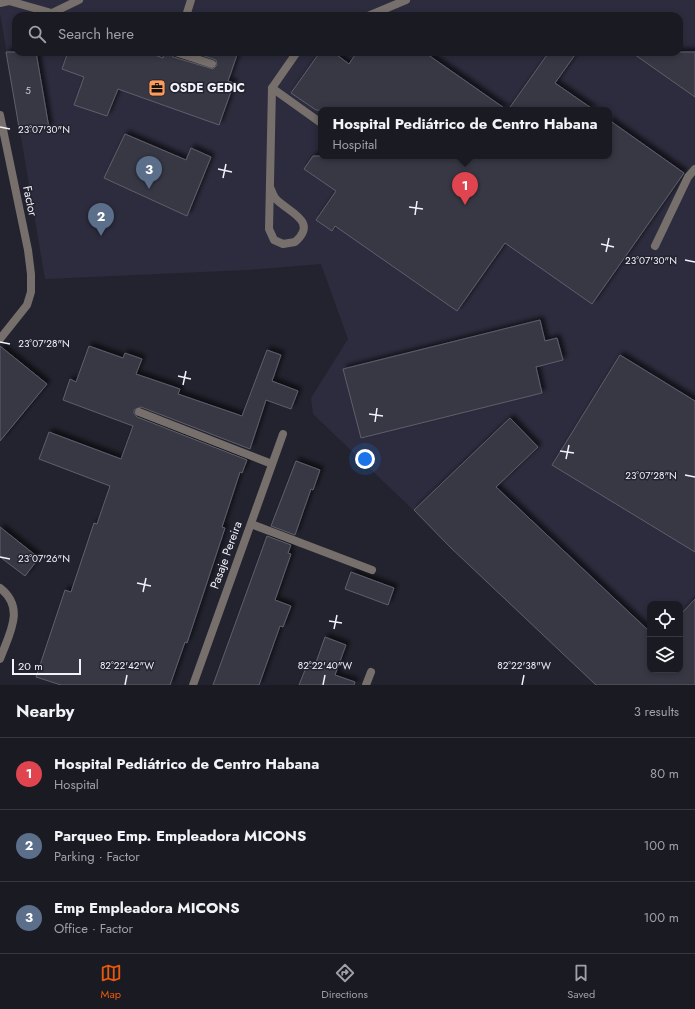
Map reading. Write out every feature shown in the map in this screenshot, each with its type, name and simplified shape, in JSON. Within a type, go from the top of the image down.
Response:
[{"type":"street","points":[[0,4],[10,0],[49,12]]},
{"type":"street","points":[[54,12],[79,0]]},
{"type":"street","points":[[187,12],[191,0]]},
{"type":"street","points":[[378,12],[406,0]]},
{"type":"street","points":[[187,56],[212,64]]},
{"type":"street","points":[[270,187],[276,198],[296,212],[303,224],[303,231],[294,242],[283,244],[274,240],[269,228],[272,88],[294,56]]},
{"type":"street","points":[[272,88],[318,121]]},
{"type":"street","name":"Factor","points":[[0,115],[28,250],[31,274],[31,292],[27,305],[0,339]]},
{"type":"street","points":[[655,246],[688,177],[695,169]]},
{"type":"street","points":[[139,412],[272,464]]},
{"type":"street","name":"Pasaje Pereira","points":[[192,685],[283,434]]},
{"type":"street","points":[[251,524],[372,570]]},
{"type":"street","points":[[0,588],[6,592],[13,605],[14,620],[0,659]]},
{"type":"street","points":[[366,685],[371,672]]},
{"type":"shaded area","points":[[0,0],[695,0],[695,685],[596,685],[313,414],[311,398],[348,339],[321,264],[247,270],[45,279],[0,13]]},
{"type":"building","points":[[6,52],[12,52],[12,56],[37,56],[49,128],[20,133]]},
{"type":"building","points":[[683,52],[695,52],[695,97],[637,56],[683,56]]},
{"type":"building","name":"OSDE GEDIC","points":[[67,56],[157,56],[163,58],[163,56],[172,56],[213,69],[217,65],[216,60],[204,56],[237,56],[228,81],[234,83],[219,125],[118,89],[107,116],[74,105],[84,77],[62,69]]},
{"type":"building","points":[[317,56],[338,56],[349,64],[354,56],[430,56],[503,107],[318,107],[318,110],[316,110],[291,93]]},
{"type":"building","points":[[546,56],[574,56],[555,83],[590,107],[510,107]]},
{"type":"building","points":[[612,122],[684,173],[592,304],[505,243],[457,311],[335,226],[332,231],[316,220],[336,191],[304,169],[313,156],[318,156],[318,159],[612,159]]},
{"type":"building","points":[[125,134],[186,160],[191,148],[211,157],[187,216],[104,178]]},
{"type":"building","points":[[540,320],[545,341],[557,338],[563,360],[536,367],[542,393],[361,438],[343,369]]},
{"type":"building","points":[[0,346],[47,384],[0,441]]},
{"type":"building","points":[[89,346],[123,358],[125,353],[142,359],[136,374],[180,389],[178,394],[242,416],[267,350],[281,355],[272,381],[298,391],[291,409],[266,400],[250,449],[141,407],[134,410],[137,417],[247,460],[242,473],[240,472],[222,527],[225,528],[187,643],[185,642],[170,685],[61,685],[36,677],[65,590],[71,592],[94,523],[97,524],[110,486],[39,459],[49,432],[121,459],[133,426],[63,400],[70,379],[76,382]]},
{"type":"building","points":[[620,355],[695,401],[695,552],[552,465]]},
{"type":"building","points":[[510,418],[538,447],[496,487],[647,629],[647,673],[683,673],[683,612],[695,599],[695,685],[596,685],[450,547],[414,510]]},
{"type":"building","points":[[296,461],[320,470],[313,490],[311,489],[295,535],[271,526]]},
{"type":"building","points":[[0,527],[39,558],[25,576],[0,557]]},
{"type":"building","points":[[267,536],[291,545],[288,553],[291,554],[275,600],[291,606],[283,627],[280,626],[259,685],[213,685]]},
{"type":"building","points":[[351,572],[394,588],[388,605],[345,589]]},
{"type":"building","points":[[325,637],[346,645],[335,675],[355,682],[354,685],[299,685],[307,665],[314,668]]},
{"type":"place","name":"OSDE GEDIC","points":[[157,88]]},
{"type":"place","name":"Emp Empleadora MICONS","points":[[149,189]]},
{"type":"place","name":"Hospital Pediátrico de Centro Habana","points":[[465,205]]},
{"type":"place","name":"Parqueo Emp. Empleadora MICONS","points":[[101,236]]}]
